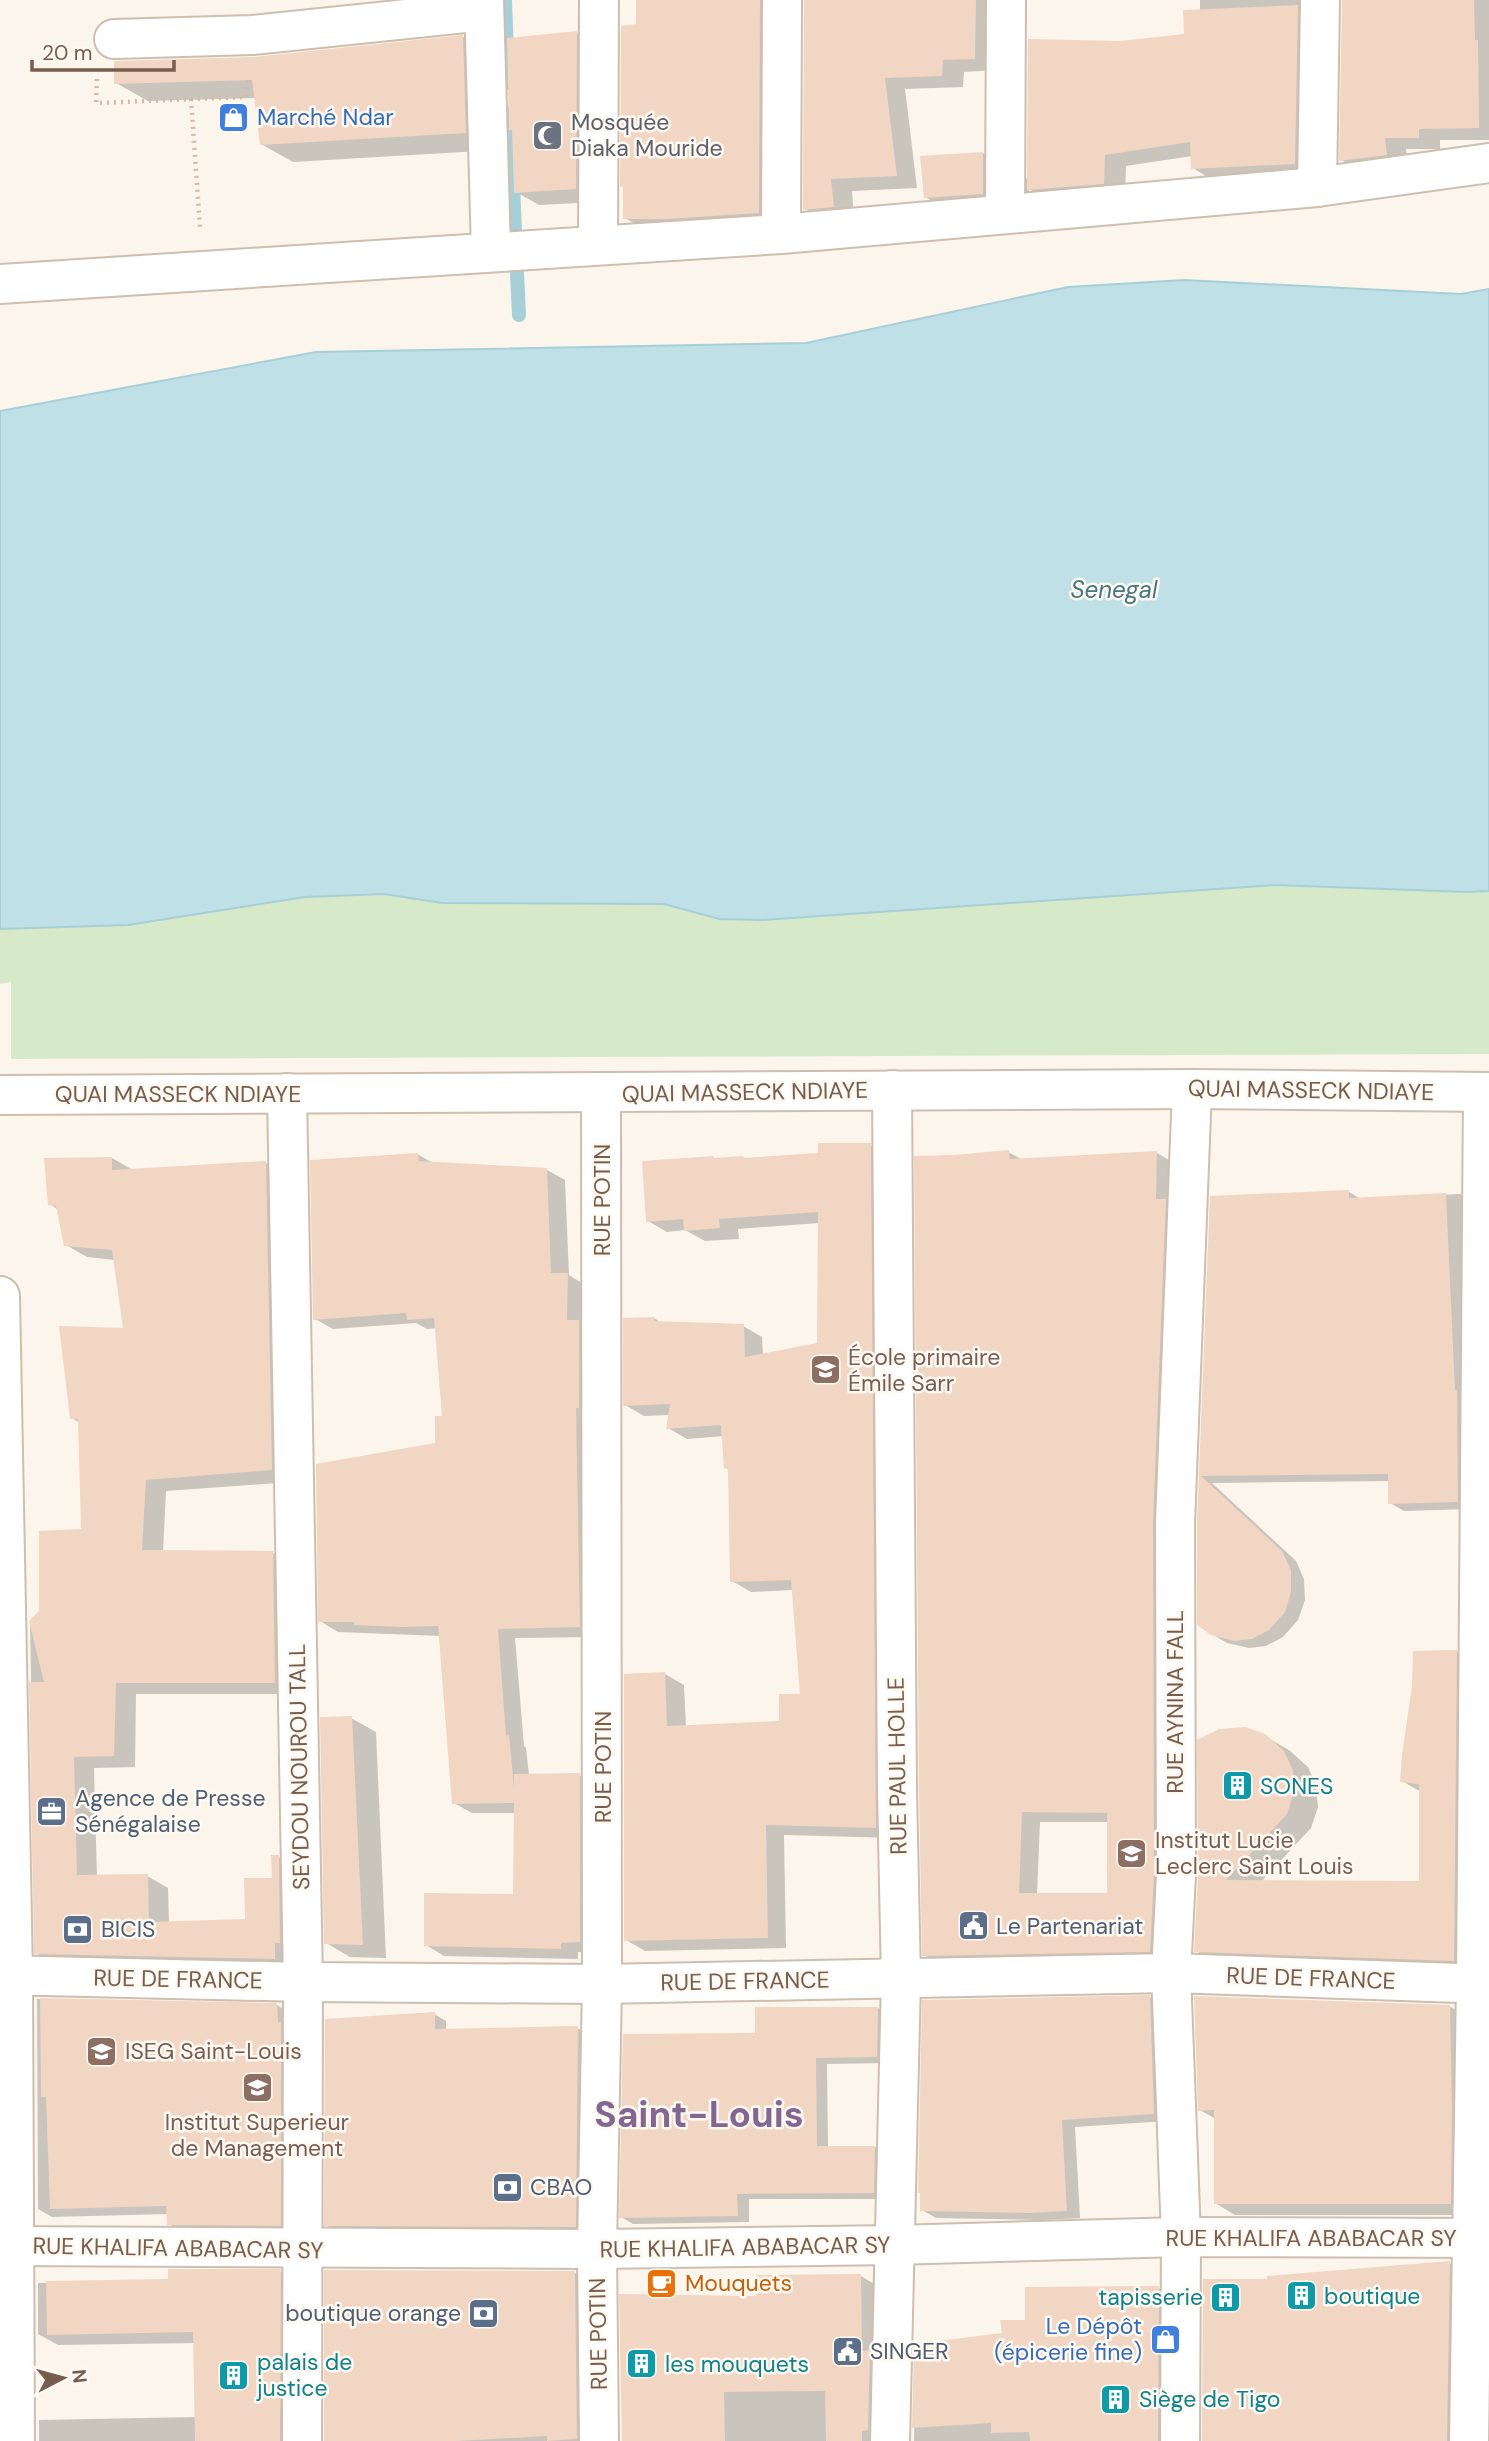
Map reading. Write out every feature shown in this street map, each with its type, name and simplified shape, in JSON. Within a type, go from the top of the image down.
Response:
[{"type":"street","points":[[598,244],[599,0]]},
{"type":"street","points":[[781,234],[782,0]]},
{"type":"street","points":[[1005,214],[1006,0]]},
{"type":"street","points":[[1317,187],[1320,0]]},
{"type":"street","points":[[114,39],[252,35],[484,5],[491,251]]},
{"type":"street","points":[[0,284],[781,234],[1317,187],[1489,163]]},
{"type":"street","name":"QUAI MASSECK NDIAYE","points":[[0,1095],[1192,1089],[1486,1092]]},
{"type":"street","name":"RUE AYNINA FALL","points":[[1180,2441],[1181,2237],[1171,1973],[1176,1875],[1175,1524],[1192,1089]]},
{"type":"street","name":"RUE PAUL HOLLE","points":[[890,2441],[901,1979],[892,1090]]},
{"type":"street","points":[[1469,2441],[1480,2238],[1486,1092]]},
{"type":"street","name":"SEYDOU NOUROU TALL","points":[[287,1093],[303,1982],[302,2441]]},
{"type":"street","name":"RUE POTIN","points":[[599,2441],[597,2249],[602,1984],[601,1094]]},
{"type":"street","points":[[0,1296],[7,2246],[15,2441]]},
{"type":"street","name":"RUE DE FRANCE","points":[[6,1975],[303,1982],[602,1984],[1171,1973],[1483,1983]]},
{"type":"street","name":"RUE KHALIFA ABABACAR SY","points":[[7,2246],[597,2249],[894,2245],[1181,2237],[1480,2238]]},
{"type":"path","points":[[114,39],[99,55],[96,103],[246,97]]},
{"type":"path","points":[[191,99],[203,270]]},
{"type":"green space","points":[[1275,885],[1489,891],[1489,1054],[11,1059],[11,982],[0,984],[0,929],[128,925],[305,897],[384,894],[442,903],[664,904],[719,919],[762,920]]},
{"type":"water","name":"Senegal","points":[[1184,280],[1461,294],[1489,289],[1489,891],[1275,885],[762,920],[719,919],[664,904],[442,903],[384,894],[305,897],[128,925],[0,929],[0,411],[316,352],[806,343],[1068,287]]},
{"type":"building","points":[[636,0],[760,0],[759,213],[623,219],[623,186],[620,187],[621,26],[636,24]]},
{"type":"building","points":[[804,0],[976,0],[975,59],[943,60],[942,76],[885,78],[897,176],[831,179],[834,207],[803,210]]},
{"type":"building","points":[[1342,0],[1474,0],[1475,40],[1478,40],[1479,128],[1419,129],[1419,138],[1385,138],[1387,155],[1339,161]]},
{"type":"building","points":[[1298,5],[1295,164],[1191,169],[1190,142],[1105,155],[1104,184],[1027,190],[1028,39],[1120,41],[1184,34],[1183,10]]},
{"type":"building","name":"Mosquée Diaka Mouride","points":[[577,31],[576,189],[514,193],[512,130],[509,130],[507,38]]},
{"type":"building","points":[[463,35],[466,133],[260,145],[252,80],[114,84],[114,61],[254,57]]},
{"type":"building","points":[[983,152],[983,194],[924,198],[920,156]]},
{"type":"building","points":[[818,1143],[871,1143],[876,1828],[766,1825],[768,1938],[624,1941],[624,1674],[665,1672],[667,1726],[779,1721],[779,1694],[800,1694],[791,1580],[730,1582],[728,1468],[724,1469],[721,1425],[666,1429],[670,1404],[623,1406],[623,1318],[654,1317],[654,1321],[744,1324],[745,1357],[817,1343],[818,1212],[719,1219],[720,1228],[684,1231],[683,1219],[646,1222],[642,1161],[818,1153]]},
{"type":"building","points":[[1009,1150],[1010,1159],[1157,1151],[1156,1199],[1166,1199],[1153,1522],[1154,1874],[1150,1952],[922,1956],[914,1156]],"holes":[[[1022,1812],[1107,1813],[1107,1893],[1019,1893]]]},
{"type":"building","points":[[418,1153],[419,1161],[547,1168],[551,1273],[568,1273],[567,1320],[579,1320],[579,1408],[576,1408],[580,1627],[498,1629],[506,1736],[509,1735],[514,1788],[514,1774],[580,1773],[580,1942],[561,1943],[561,1949],[424,1946],[424,1893],[513,1894],[514,1803],[452,1804],[438,1626],[402,1627],[354,1625],[354,1622],[318,1622],[316,1464],[435,1443],[435,1416],[442,1416],[434,1318],[407,1320],[406,1313],[313,1320],[310,1160]]},
{"type":"building","points":[[112,1157],[112,1170],[266,1161],[272,1470],[146,1480],[142,1550],[273,1551],[275,1683],[116,1683],[114,1756],[74,1757],[77,1875],[148,1874],[149,1922],[245,1919],[244,1878],[272,1878],[271,1855],[279,1855],[280,1943],[275,1943],[275,1959],[34,1954],[29,1682],[44,1682],[29,1621],[39,1611],[39,1531],[81,1529],[78,1419],[70,1419],[59,1326],[123,1328],[112,1250],[64,1246],[56,1206],[48,1205],[44,1158]]},
{"type":"building","points":[[1349,1190],[1349,1198],[1446,1193],[1457,1390],[1458,1502],[1388,1504],[1388,1474],[1201,1476],[1282,1551],[1291,1570],[1291,1592],[1285,1612],[1269,1630],[1252,1639],[1234,1641],[1211,1635],[1197,1625],[1197,1523],[1210,1196]]},
{"type":"building","points":[[1457,1650],[1454,1961],[1194,1952],[1198,1875],[1197,1740],[1219,1729],[1246,1727],[1265,1734],[1284,1751],[1293,1770],[1294,1792],[1287,1814],[1226,1880],[1419,1881],[1419,1784],[1400,1782],[1412,1686],[1413,1651]]},
{"type":"building","points":[[352,1716],[363,1945],[324,1944],[320,1717]]},
{"type":"building","points":[[1150,1995],[1154,2114],[1062,2120],[1067,2211],[920,2211],[918,2193],[922,2000]]},
{"type":"building","points":[[1194,1996],[1450,2005],[1451,2204],[1214,2204],[1214,2110],[1198,2111]]},
{"type":"building","points":[[40,1998],[277,2003],[278,2022],[281,2022],[281,2226],[167,2225],[166,2206],[50,2209],[46,2097],[41,2097]]},
{"type":"building","points":[[755,2007],[878,2007],[877,2057],[816,2058],[817,2146],[875,2146],[874,2193],[737,2194],[738,2216],[619,2218],[623,2034],[755,2033]]},
{"type":"building","points":[[435,2012],[435,2029],[578,2026],[576,2227],[324,2226],[325,2019]]},
{"type":"building","points":[[1450,2261],[1447,2441],[1202,2441],[1203,2279],[1267,2279],[1267,2276]]},
{"type":"building","name":"palais de justice","points":[[168,2269],[281,2269],[280,2441],[195,2441],[193,2332],[47,2335],[46,2281],[168,2279]]},
{"type":"building","points":[[324,2270],[575,2271],[577,2439],[547,2441],[547,2436],[458,2441],[324,2441]]},
{"type":"building","points":[[861,2274],[862,2351],[870,2350],[868,2430],[862,2431],[862,2441],[826,2441],[825,2391],[724,2392],[725,2441],[622,2441],[619,2294],[756,2296],[756,2275]]},
{"type":"building","points":[[1159,2286],[1158,2441],[1030,2441],[1029,2432],[991,2433],[991,2423],[912,2428],[914,2344],[1002,2333],[1000,2320],[1025,2320],[1025,2287]]},
{"type":"waterway","points":[[505,0],[508,83]]},
{"type":"waterway","points":[[510,113],[515,232]]},
{"type":"waterway","points":[[517,273],[519,315]]},
{"type":"place","name":"Marché Ndar","points":[[234,117]]},
{"type":"place","name":"Mosquée Diaka Mouride","points":[[548,135]]},
{"type":"place","name":"École primaire Émile Sarr","points":[[825,1370]]},
{"type":"place","name":"SONES","points":[[1237,1786]]},
{"type":"place","name":"Agence de Presse Sénégalaise","points":[[52,1811]]},
{"type":"place","name":"Institut Lucie Leclerc Saint Louis","points":[[1132,1853]]},
{"type":"place","name":"Le Partenariat","points":[[973,1926]]},
{"type":"place","name":"BICIS","points":[[78,1929]]},
{"type":"place","name":"ISEG Saint-Louis","points":[[102,2051]]},
{"type":"place","name":"Institut Superieur de Management","points":[[257,2088]]},
{"type":"place","name":"CBAO","points":[[507,2187]]},
{"type":"place","name":"Mouquets","points":[[662,2283]]},
{"type":"place","name":"boutique","points":[[1301,2296]]},
{"type":"place","name":"tapisserie","points":[[1226,2297]]},
{"type":"place","name":"boutique orange","points":[[484,2313]]},
{"type":"place","name":"Le Dépôt (épicerie fine)","points":[[1165,2339]]},
{"type":"place","name":"SINGER","points":[[847,2351]]},
{"type":"place","name":"les mouquets","points":[[642,2364]]},
{"type":"place","name":"palais de justice","points":[[234,2375]]},
{"type":"place","name":"Siège de Tigo","points":[[1116,2399]]},
{"type":"district","name":"Saint-Louis","points":[[699,2114]]}]
